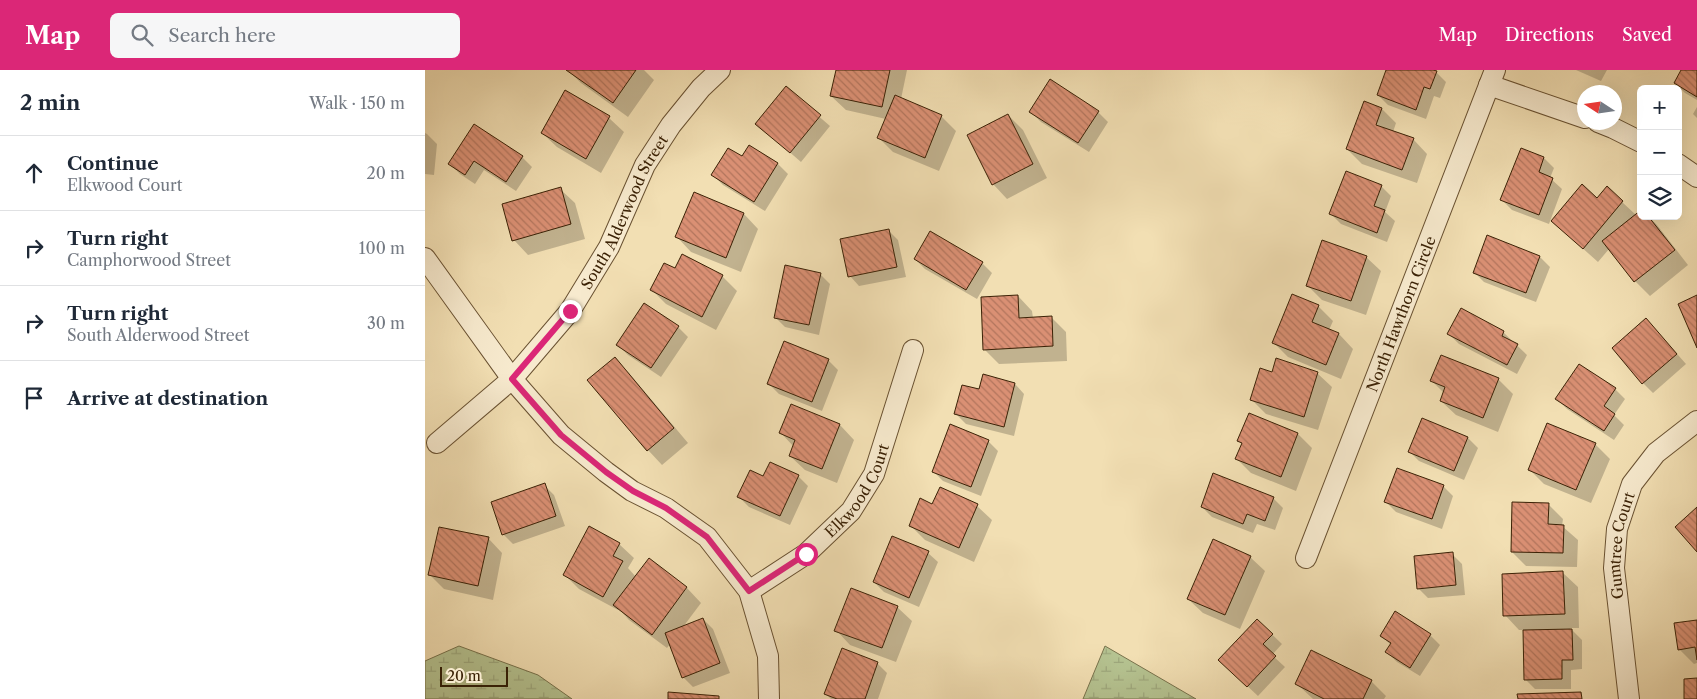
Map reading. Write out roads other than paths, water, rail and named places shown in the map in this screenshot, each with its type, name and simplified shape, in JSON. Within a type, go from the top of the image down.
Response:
[{"type":"street","name":"South Alderwood Street","points":[[437,443],[512,379],[570,311],[609,247],[645,165],[671,125],[701,88],[720,70]]},
{"type":"street","points":[[1492,78],[1577,115]]},
{"type":"street","name":"North Hawthorn Circle","points":[[1306,558],[1492,78]]},
{"type":"street","points":[[1617,130],[1637,140]]},
{"type":"street","points":[[1682,167],[1697,177]]},
{"type":"street","points":[[425,258],[512,379],[561,435],[606,472],[633,491],[666,508],[707,537],[749,591],[768,656],[769,699]]},
{"type":"street","name":"Elkwood Court","points":[[749,591],[806,554],[851,511],[873,474],[913,350]]},
{"type":"street","name":"Gumtree Court","points":[[1629,699],[1614,568],[1617,529],[1632,484],[1656,453],[1697,421]]}]
